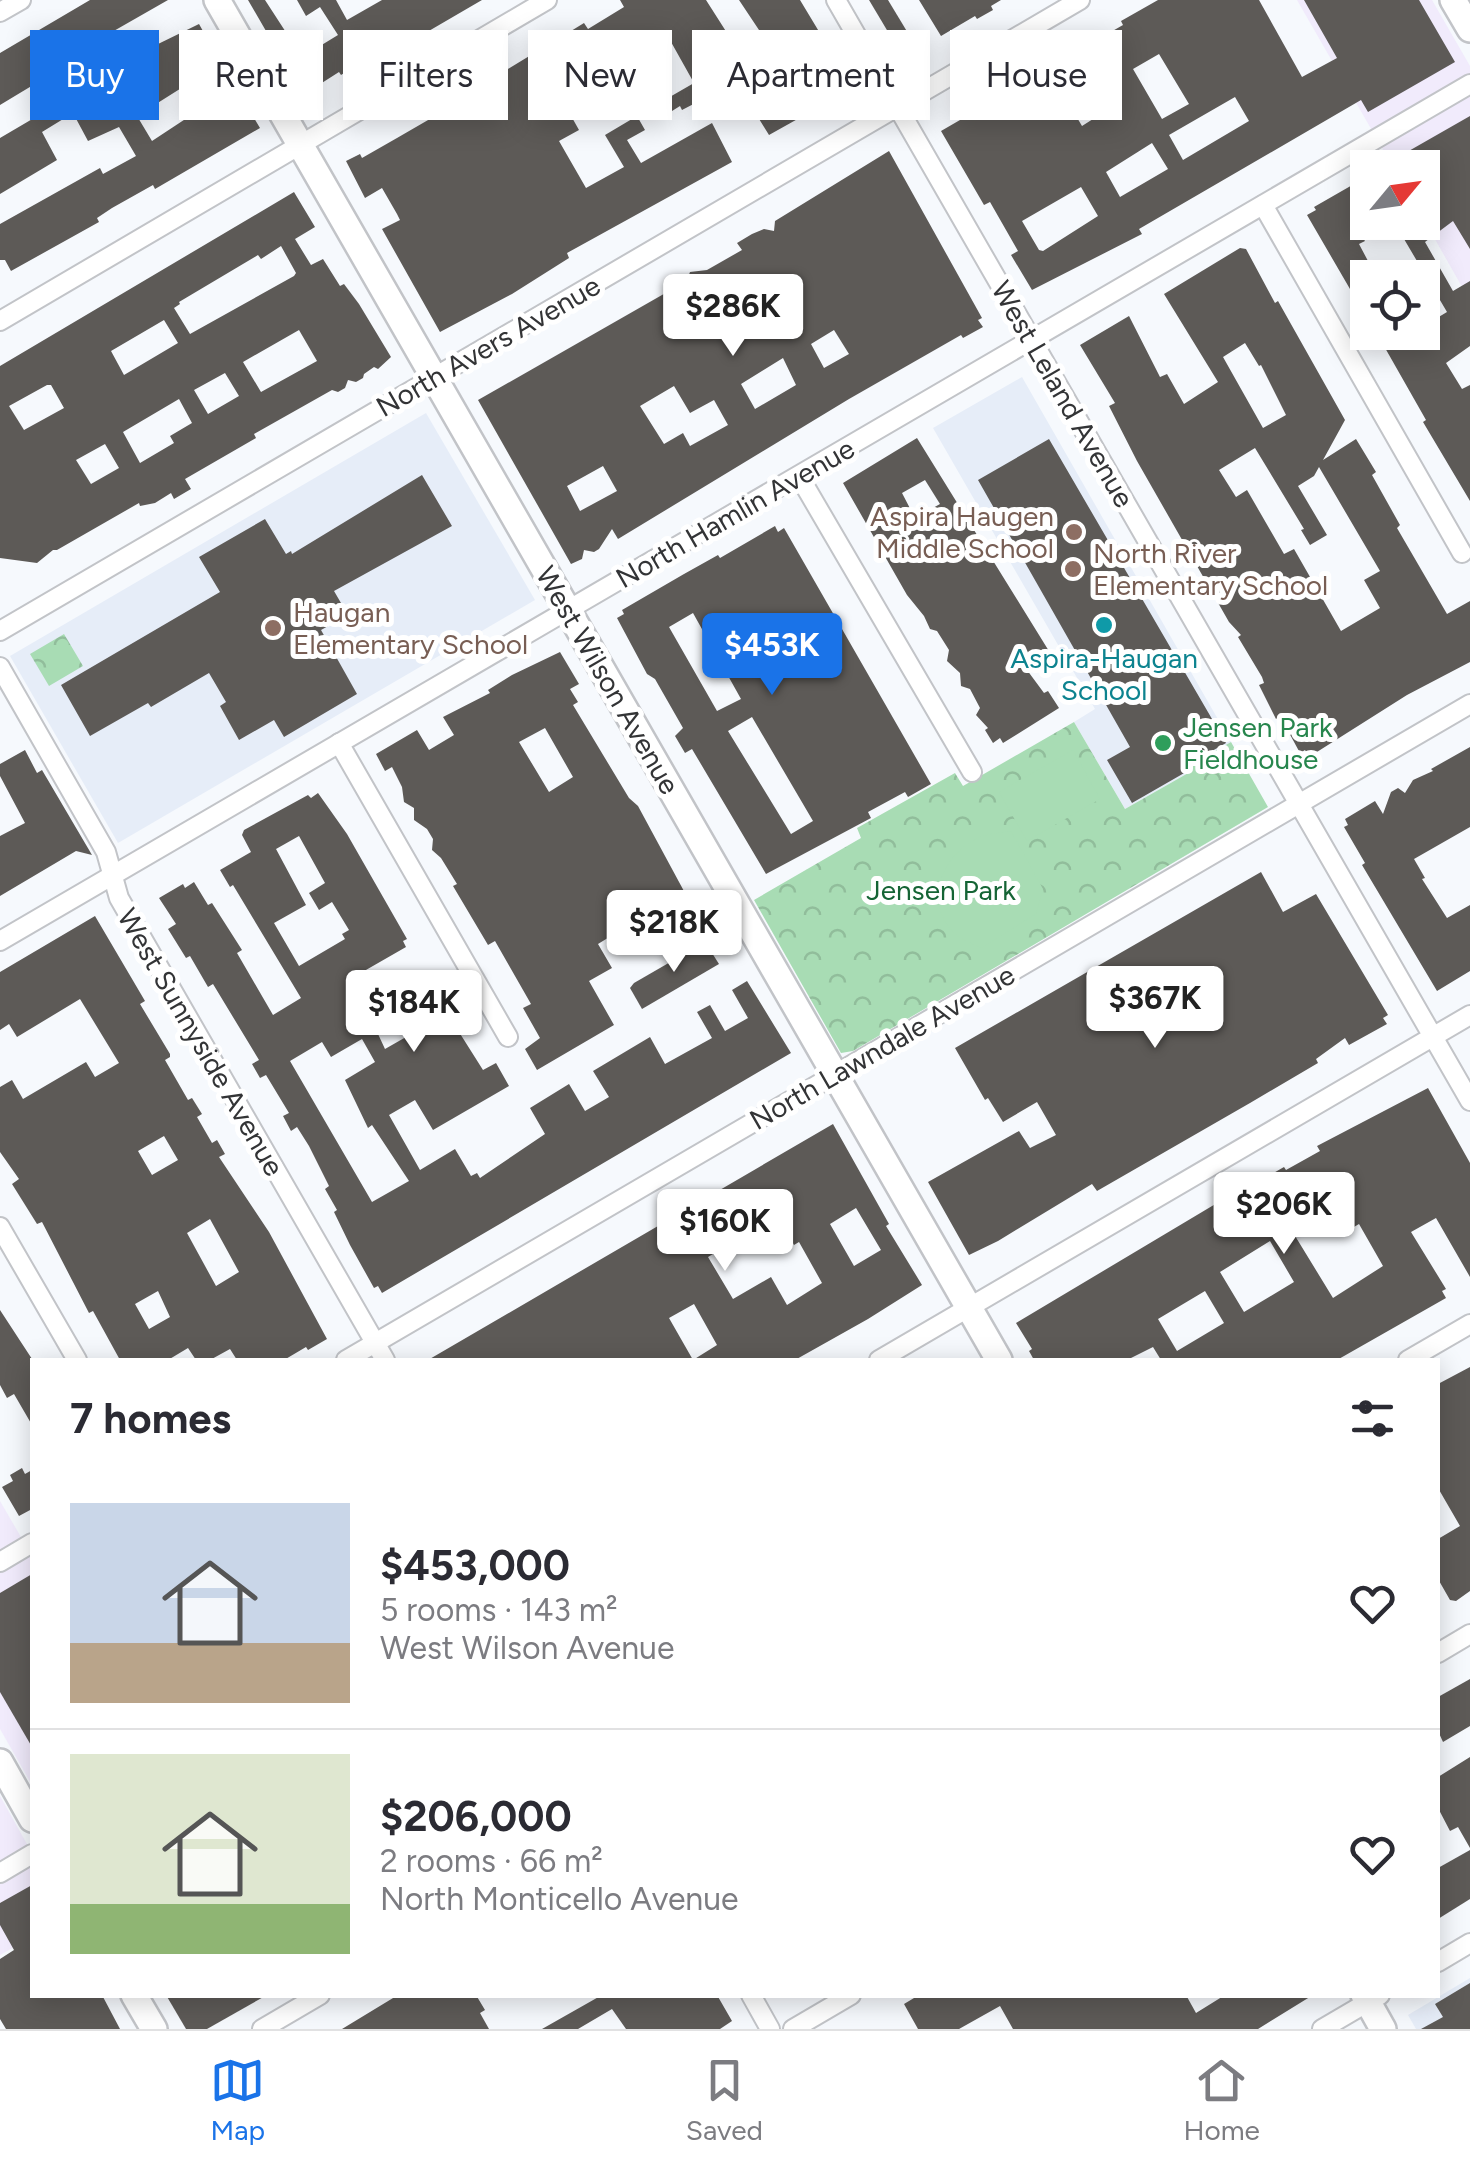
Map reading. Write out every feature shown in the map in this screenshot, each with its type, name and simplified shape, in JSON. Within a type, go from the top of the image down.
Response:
[{"type":"street","points":[[0,12],[20,0]]},
{"type":"street","name":"West Wilson Avenue","points":[[218,0],[998,1358]]},
{"type":"street","points":[[0,320],[547,0]]},
{"type":"street","name":"West Leland Avenue","points":[[836,0],[854,30]]},
{"type":"street","name":"North Avers Avenue","points":[[930,87],[1080,0]]},
{"type":"street","points":[[1453,0],[1470,29]]},
{"type":"street","name":"North Hamlin Avenue","points":[[0,941],[1470,84]]},
{"type":"street","name":"North Avers Avenue","points":[[0,631],[874,120]]},
{"type":"street","name":"West Leland Avenue","points":[[906,120],[1470,1100]]},
{"type":"street","points":[[1263,205],[1462,552]]},
{"type":"street","points":[[798,476],[972,772]]},
{"type":"street","name":"West Sunnyside Avenue","points":[[0,667],[106,852],[119,898],[384,1358]]},
{"type":"street","name":"North Lawndale Avenue","points":[[349,1358],[1470,704]]},
{"type":"street","points":[[339,743],[508,1037]]},
{"type":"street","points":[[883,1358],[1470,1015]]},
{"type":"street","points":[[0,1227],[76,1358]]},
{"type":"street","points":[[1411,1358],[1470,1324]]},
{"type":"street","points":[[0,1562],[30,1544]]},
{"type":"street","points":[[1440,1652],[1470,1634]]},
{"type":"street","points":[[0,1762],[30,1815]]},
{"type":"street","points":[[0,1873],[30,1855]]},
{"type":"street","points":[[1440,1961],[1470,1942]]},
{"type":"street","points":[[136,1998],[154,2029]]},
{"type":"street","points":[[262,2029],[315,1998]]},
{"type":"street","points":[[753,1998],[770,2029]]},
{"type":"street","points":[[793,2029],[846,1998]]},
{"type":"street","points":[[1322,2029],[1369,1998]]},
{"type":"street","points":[[1371,1998],[1384,2029]]},
{"type":"shaded area","points":[[1297,0],[1432,0],[1470,66],[1470,301],[1435,240],[1440,240],[1440,150],[1383,150]]},
{"type":"shaded area","name":"North River Elementary School","points":[[1022,377],[1231,742],[1188,767],[1190,772],[1125,809],[1074,722],[1095,709],[933,428]]},
{"type":"shaded area","name":"Haugan Elementary School","points":[[426,413],[535,600],[118,843],[10,656]]},
{"type":"shaded area","points":[[0,1501],[30,1553],[30,1782],[0,1729]]},
{"type":"shaded area","points":[[0,1796],[30,1849],[30,1938],[0,1955]]},
{"type":"shaded area","points":[[1470,1978],[1470,2029],[1416,2029],[1408,2015]]},
{"type":"green space","points":[[64,634],[83,666],[49,686],[30,654]]},
{"type":"green space","name":"Jensen Park","points":[[1074,722],[1125,809],[1190,772],[1187,767],[1231,742],[1268,807],[853,1051],[841,1053],[754,900],[861,838],[857,828],[955,773],[963,786]]},
{"type":"green space","points":[[1073,750],[1100,799],[1027,841],[999,792]]},
{"type":"green space","points":[[1011,831],[1043,889],[1036,914],[981,948],[957,935],[944,920],[938,893],[941,879],[947,866],[967,845],[984,836]]},
{"type":"building","points":[[90,0],[168,0],[116,30],[39,30]]},
{"type":"building","points":[[248,0],[265,0],[284,30],[265,30]]},
{"type":"building","points":[[297,0],[336,0],[347,20],[382,0],[482,0],[430,30],[343,30],[343,74],[339,72],[323,82],[323,44],[338,35],[320,7],[306,16]]},
{"type":"building","points":[[620,0],[706,0],[725,30],[692,30],[692,79],[672,44],[672,30],[573,30],[584,23],[588,29],[624,7]]},
{"type":"building","points":[[739,0],[800,0],[818,30],[759,30]]},
{"type":"building","points":[[869,0],[888,0],[906,30],[887,30]]},
{"type":"building","points":[[919,0],[1001,0],[991,6],[993,10],[941,36]]},
{"type":"building","points":[[1158,0],[1259,0],[1302,77],[1337,58],[1304,0],[1419,0],[1455,62],[1368,112],[1361,100],[1139,229],[1142,234],[1032,290],[1011,255],[1018,251],[990,202],[984,205],[941,131],[960,120],[1078,120],[1082,126],[1091,120],[1122,120],[1122,30],[1114,30],[1123,25],[1121,21]],"holes":[[[1159,54],[1189,104],[1162,119],[1133,69]],[[1235,97],[1249,121],[1183,160],[1169,135]],[[1152,143],[1168,169],[1120,197],[1106,172]],[[1081,187],[1098,216],[1043,251],[1022,221]]]},
{"type":"building","points":[[179,34],[179,90],[159,102],[159,44]]},
{"type":"building","points":[[30,35],[30,87],[0,105],[0,53]]},
{"type":"building","points":[[528,57],[528,120],[573,120],[579,130],[559,141],[586,188],[624,167],[605,135],[630,120],[639,120],[645,130],[627,140],[641,163],[712,123],[732,162],[567,253],[569,258],[512,294],[440,332],[382,229],[400,220],[397,214],[382,188],[365,198],[346,161],[360,154],[362,158],[428,120],[508,120],[508,69]]},
{"type":"building","points":[[692,84],[692,105],[672,111],[672,96]]},
{"type":"building","points":[[1470,116],[1470,249],[1453,221],[1440,231],[1440,150],[1410,150]]},
{"type":"building","points":[[31,120],[62,120],[42,132],[57,160],[0,194],[0,138]]},
{"type":"building","points":[[77,120],[139,120],[152,141],[184,120],[255,120],[260,128],[155,189],[153,185],[112,208],[97,218],[99,222],[11,271],[5,260],[0,260],[0,224],[100,168],[103,174],[136,156],[119,127],[88,141]]},
{"type":"building","points":[[760,120],[796,120],[769,135]]},
{"type":"building","points":[[889,151],[982,318],[978,320],[983,327],[963,338],[961,335],[849,399],[618,539],[612,529],[599,549],[584,550],[582,559],[571,564],[478,400],[669,291],[679,279],[687,280],[690,272],[707,270],[742,250],[737,243],[752,234],[764,229],[774,231],[775,221]],"holes":[[[834,330],[849,354],[824,368],[811,344]],[[783,358],[796,385],[755,409],[741,384]],[[674,386],[690,413],[714,400],[728,425],[690,446],[683,433],[664,444],[640,406]],[[603,466],[617,491],[580,511],[567,486]]]},
{"type":"building","points":[[1350,186],[1350,240],[1364,240],[1359,244],[1367,260],[1350,260],[1350,289],[1307,215],[1316,210],[1314,207]]},
{"type":"building","points":[[294,192],[315,227],[295,239],[311,265],[323,259],[340,286],[344,284],[391,357],[363,378],[356,382],[348,380],[345,388],[332,390],[254,434],[256,438],[185,479],[191,489],[174,499],[171,493],[155,503],[139,503],[53,550],[37,563],[0,558],[0,366]],"holes":[[[281,246],[296,273],[190,334],[174,308],[179,302],[258,255],[261,259]],[[164,320],[178,343],[124,375],[111,351]],[[299,330],[317,361],[261,392],[243,362]],[[225,373],[239,396],[208,414],[194,390]],[[51,385],[64,408],[24,430],[9,406]],[[179,399],[192,423],[170,436],[174,443],[140,463],[123,432]],[[105,444],[119,468],[91,484],[76,460]]]},
{"type":"building","points":[[1405,240],[1428,240],[1425,242],[1435,260],[1416,260]]},
{"type":"building","points":[[1240,248],[1246,249],[1345,420],[1323,460],[1356,439],[1376,472],[1372,475],[1400,525],[1397,528],[1447,614],[1470,601],[1470,662],[1407,695],[1309,757],[1305,750],[1300,753],[1280,716],[1276,719],[1259,685],[1264,683],[1262,677],[1238,637],[1241,635],[1229,622],[1137,461],[1109,406],[1115,403],[1080,345],[1129,316],[1160,377],[1167,374],[1184,404],[1218,382],[1164,294]],"holes":[[[1245,343],[1261,365],[1286,415],[1263,428],[1223,357]],[[1255,448],[1310,545],[1327,535],[1298,486],[1314,476],[1319,467],[1380,571],[1364,580],[1380,608],[1341,631],[1294,549],[1284,554],[1247,490],[1236,497],[1219,470]]]},
{"type":"building","points":[[1440,268],[1453,291],[1470,281],[1470,346],[1446,363],[1462,389],[1470,385],[1470,501],[1386,350],[1440,350],[1440,316],[1447,312],[1440,300]]},
{"type":"building","points":[[917,438],[1052,656],[1027,670],[1059,708],[1003,743],[1000,738],[993,743],[985,730],[988,728],[976,715],[980,708],[970,689],[961,686],[960,673],[947,661],[949,650],[907,595],[843,483]],"holes":[[[925,480],[940,504],[915,518],[902,493]]]},
{"type":"building","name":"North River Elementary School","points":[[1049,439],[1226,743],[1132,803],[1107,760],[1130,747],[978,480]]},
{"type":"building","points":[[422,475],[452,526],[334,591],[348,615],[321,630],[357,694],[284,737],[274,720],[239,740],[220,706],[226,702],[209,673],[90,736],[61,685],[220,592],[199,557],[265,519],[286,554],[292,554]]},
{"type":"building","points":[[775,526],[778,532],[784,528],[931,784],[908,797],[905,792],[868,812],[871,818],[766,874],[692,749],[685,753],[675,736],[683,728],[655,679],[647,674],[617,618],[624,614],[622,610],[718,555],[720,558]],"holes":[[[693,613],[741,699],[717,711],[669,627]],[[752,717],[813,821],[791,834],[728,731]]]},
{"type":"building","points":[[560,652],[579,684],[570,689],[578,702],[573,705],[629,798],[638,806],[694,916],[638,949],[624,928],[598,944],[612,968],[589,981],[614,1025],[537,1070],[525,1049],[540,1038],[523,1008],[531,1004],[495,941],[488,945],[453,886],[457,884],[432,850],[433,839],[427,829],[414,820],[414,808],[404,802],[392,767],[385,771],[376,754],[417,730],[429,750],[454,735],[443,717],[490,693],[488,690]],"holes":[[[545,728],[573,777],[549,792],[519,742]]]},
{"type":"building","points":[[1470,747],[1470,827],[1414,859],[1447,918],[1470,905],[1470,971],[1437,991],[1362,865],[1365,863],[1344,827],[1348,825],[1345,819],[1375,801],[1383,814],[1391,792],[1398,788],[1405,793],[1413,780]]},
{"type":"building","points":[[25,750],[37,773],[42,770],[92,855],[76,851],[0,896],[0,836],[25,823],[0,776],[0,764]]},
{"type":"building","points":[[318,793],[347,834],[407,939],[403,941],[406,947],[352,978],[385,1049],[413,1033],[388,994],[427,972],[436,988],[431,991],[444,1015],[447,1013],[483,1070],[496,1063],[509,1086],[433,1130],[415,1100],[389,1115],[420,1170],[455,1149],[471,1176],[477,1173],[480,1178],[545,1134],[530,1108],[569,1084],[585,1111],[609,1097],[593,1071],[650,1037],[665,1064],[712,1038],[697,1012],[710,1005],[725,1031],[748,1018],[732,990],[747,981],[791,1053],[382,1293],[378,1286],[374,1288],[350,1245],[325,1189],[329,1186],[309,1146],[297,1127],[291,1131],[283,1116],[289,1113],[266,1075],[260,1078],[252,1064],[259,1060],[213,984],[208,987],[168,929],[176,924],[159,898],[194,882],[242,950],[237,953],[273,1015],[301,998],[220,870],[251,852],[242,835],[244,830],[308,795],[311,798]],"holes":[[[299,836],[325,883],[309,893],[319,910],[332,902],[349,930],[342,934],[345,939],[299,966],[274,923],[306,905],[276,849]],[[362,1039],[375,1062],[345,1080],[368,1128],[372,1125],[409,1181],[372,1202],[290,1061],[322,1042],[331,1057]]]},
{"type":"building","points":[[1261,872],[1283,912],[1316,894],[1388,1015],[1383,1018],[1387,1024],[1349,1045],[1345,1038],[1316,1059],[1318,1063],[1250,1103],[1097,1191],[1092,1184],[969,1255],[928,1182],[1019,1131],[1030,1148],[1056,1135],[1037,1102],[1003,1122],[988,1098],[985,1100],[955,1048]]},
{"type":"building","points":[[95,916],[145,1001],[140,1004],[170,1054],[165,1060],[188,1100],[192,1098],[202,1114],[197,1117],[212,1143],[217,1140],[225,1154],[219,1157],[269,1232],[327,1339],[287,1358],[236,1358],[230,1349],[214,1358],[195,1358],[188,1348],[171,1358],[119,1358],[93,1311],[89,1313],[42,1222],[37,1224],[12,1184],[19,1179],[0,1152],[0,1087],[12,1080],[23,1099],[86,1062],[95,1077],[119,1063],[80,999],[17,1037],[9,1024],[0,1030],[0,972]],"holes":[[[164,1136],[178,1160],[152,1175],[138,1151]],[[210,1219],[239,1272],[216,1286],[187,1233]],[[158,1291],[170,1317],[149,1329],[135,1304]]]},
{"type":"building","points":[[705,942],[719,964],[642,1009],[630,988],[634,983]]},
{"type":"building","points":[[1428,1088],[1470,1163],[1470,1277],[1436,1218],[1411,1232],[1446,1289],[1442,1291],[1446,1298],[1341,1358],[1160,1358],[1153,1347],[1131,1358],[1033,1358],[1029,1351],[1032,1349],[1016,1323],[1259,1178],[1284,1167],[1286,1170],[1320,1151],[1317,1146]],"holes":[[[1320,1208],[1337,1237],[1359,1224],[1383,1266],[1333,1298],[1289,1226]],[[1270,1241],[1294,1282],[1244,1312],[1220,1272]],[[1205,1291],[1224,1323],[1177,1351],[1158,1319]]]},
{"type":"building","points":[[833,1124],[922,1285],[799,1358],[696,1358],[717,1345],[694,1304],[669,1318],[692,1358],[431,1358]],"holes":[[[856,1208],[881,1250],[854,1266],[830,1224]],[[777,1215],[794,1245],[799,1242],[822,1283],[787,1305],[771,1277],[733,1299],[708,1257]]]},
{"type":"building","points":[[0,1310],[31,1358],[30,1422],[14,1394],[7,1398],[0,1385]]},
{"type":"building","points":[[1470,1367],[1470,1591],[1456,1601],[1450,1600],[1440,1582],[1440,1538],[1460,1526],[1440,1491],[1440,1383]]},
{"type":"building","points":[[22,1468],[25,1474],[30,1471],[30,1510],[19,1516],[2,1487],[13,1481],[10,1475]]},
{"type":"building","points":[[30,1575],[30,1744],[0,1692],[0,1593]]},
{"type":"building","points":[[1470,1679],[1470,1726],[1443,1742],[1440,1735],[1440,1696]]},
{"type":"building","points":[[1470,1757],[1470,1848],[1458,1827],[1450,1831],[1440,1812],[1440,1776]]},
{"type":"building","points":[[1470,1850],[1470,1899],[1440,1918],[1440,1867]]},
{"type":"building","points":[[30,1886],[30,1998],[104,1998],[120,2029],[6,2029],[0,2019],[0,1959],[14,1950],[0,1925],[0,1903]]},
{"type":"building","points":[[1470,1983],[1470,2029],[1421,2029],[1443,2017],[1435,2004]]},
{"type":"building","points":[[168,1998],[262,1998],[207,2029],[186,2029]]},
{"type":"building","points":[[393,1998],[478,1998],[485,2010],[480,2013],[489,2029],[342,2029]]},
{"type":"building","points":[[597,1998],[719,1998],[732,2021],[720,2029],[626,2029],[612,2009],[578,2029],[542,2029]]},
{"type":"building","points":[[914,1998],[1188,1998],[1196,2013],[1220,1998],[1308,1998],[1258,2029],[1013,2029],[1000,2006],[959,2029],[918,2029],[904,2004]]},
{"type":"place","name":"Aspira Haugen Middle School","points":[[1074,532]]},
{"type":"place","name":"North River Elementary School","points":[[1073,569]]},
{"type":"place","name":"Aspira-Haugan School","points":[[1104,625]]},
{"type":"place","name":"Haugan Elementary School","points":[[273,628]]},
{"type":"place","name":"Jensen Park Fieldhouse","points":[[1163,743]]}]
